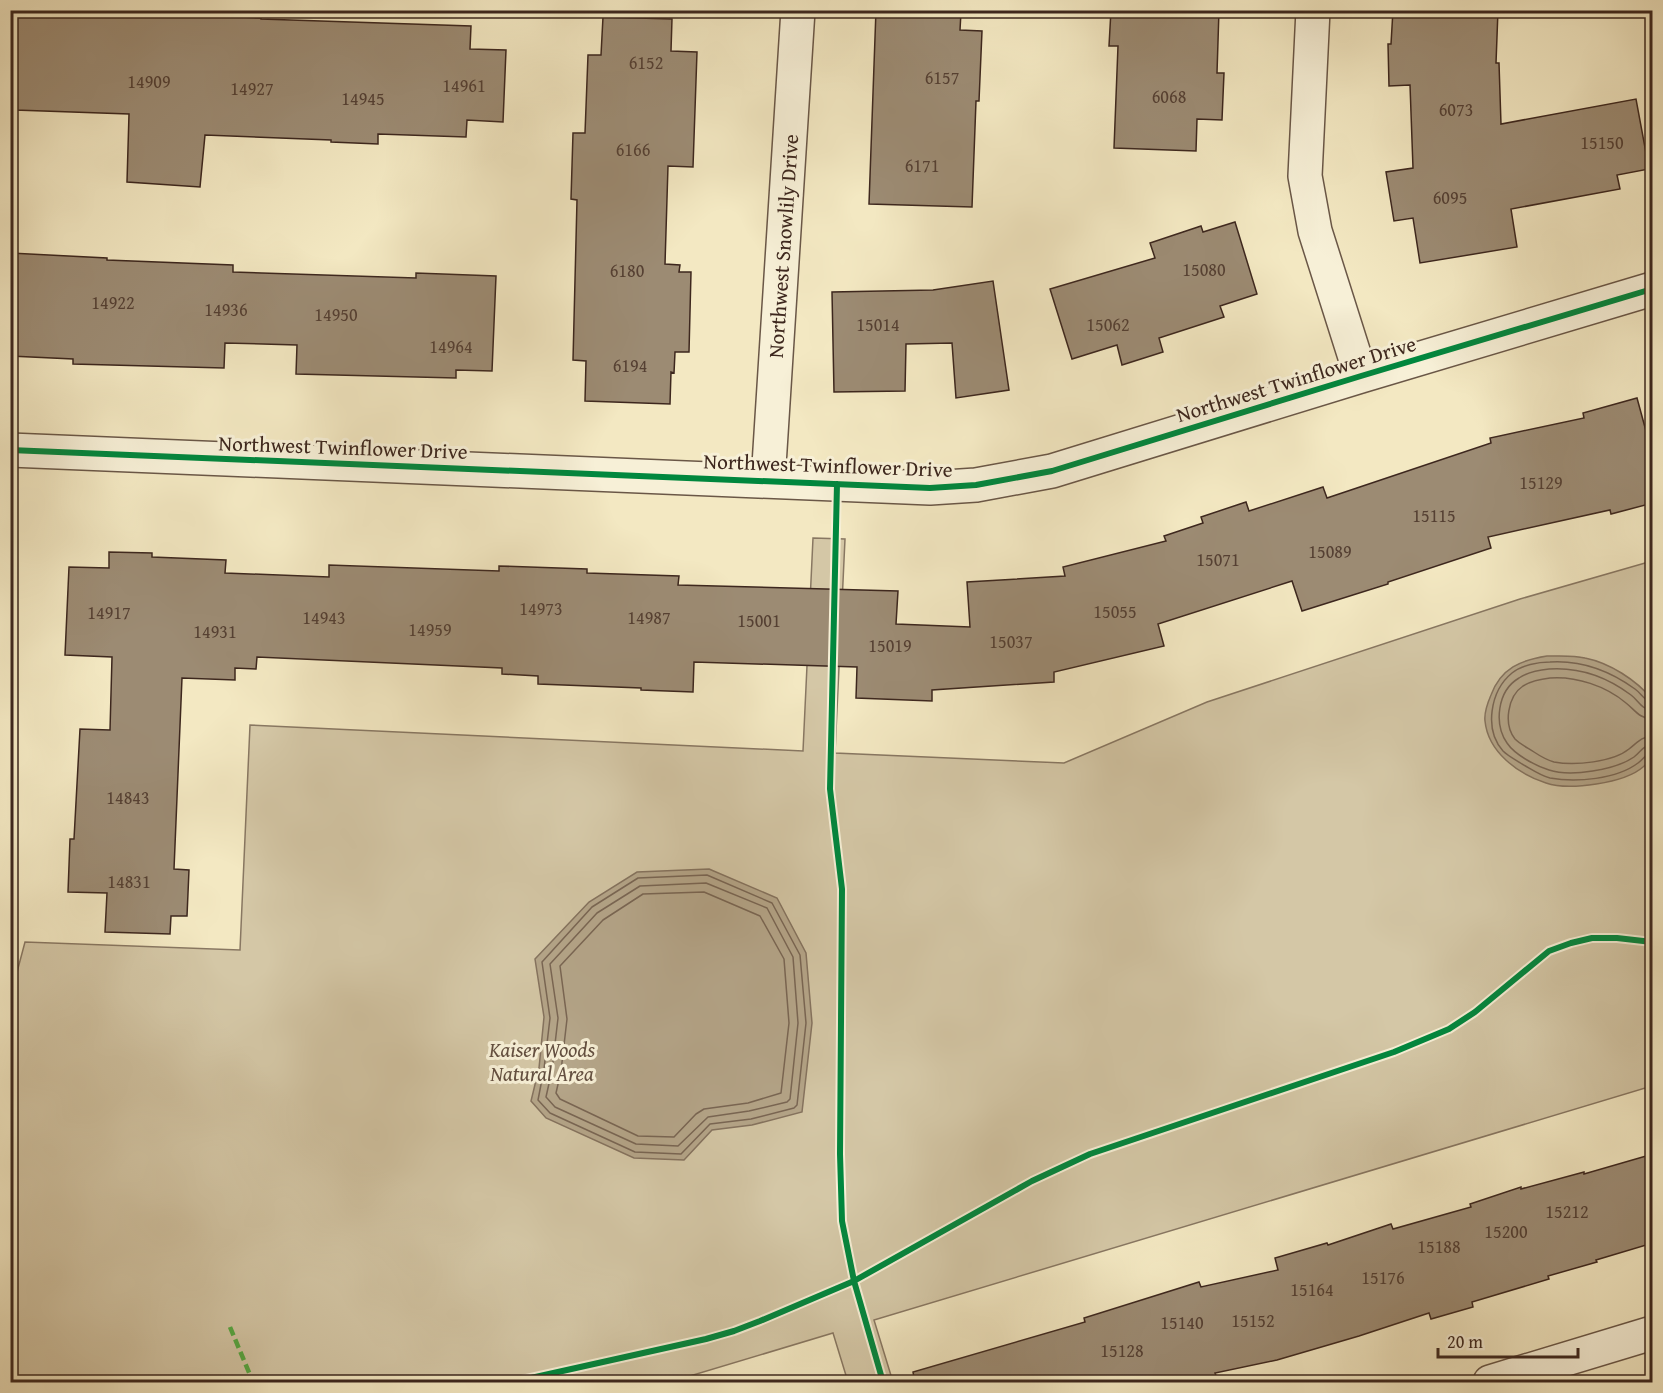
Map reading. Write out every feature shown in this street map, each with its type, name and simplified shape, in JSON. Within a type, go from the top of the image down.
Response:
[{"type":"street","name":"Northwest Snowlily Drive","points":[[768,481],[798,10]]},
{"type":"street","points":[[1313,10],[1305,176],[1316,231],[1361,376]]},
{"type":"street","name":"Northwest Twinflower Drive","points":[[10,450],[930,488],[976,485],[1052,471],[1653,289]]},
{"type":"street","points":[[1490,1383],[1653,1333]]},
{"type":"green space","name":"Kaiser Woods Natural Area","points":[[813,538],[845,539],[835,753],[1064,763],[1207,702],[1520,599],[1652,561],[1652,1086],[874,1320],[893,1382],[848,1382],[833,1333],[670,1382],[11,1382],[10,985],[16,976],[25,942],[240,950],[250,725],[803,751]]},
{"type":"water","points":[[1547,656],[1580,657],[1594,660],[1613,668],[1646,692],[1652,699],[1652,756],[1644,766],[1635,773],[1610,781],[1582,786],[1556,785],[1525,774],[1498,752],[1487,732],[1485,718],[1495,686],[1500,678],[1513,667]]},
{"type":"water","points":[[709,869],[777,898],[806,953],[812,1023],[802,1112],[752,1125],[712,1130],[684,1160],[634,1158],[546,1118],[531,1101],[539,1068],[544,1017],[535,959],[589,902],[637,872]]},
{"type":"building","points":[[10,10],[89,10],[471,26],[470,49],[506,50],[503,122],[467,120],[466,137],[378,134],[378,144],[205,135],[200,187],[127,182],[129,114],[15,110],[16,103],[10,103]]},
{"type":"building","points":[[876,10],[961,12],[960,30],[982,31],[979,101],[976,101],[972,207],[869,204]]},
{"type":"building","points":[[1111,10],[1219,10],[1217,73],[1224,73],[1222,120],[1197,119],[1196,151],[1114,148],[1118,46],[1109,46]]},
{"type":"building","points":[[1393,10],[1498,10],[1496,63],[1499,63],[1501,124],[1636,99],[1649,169],[1617,175],[1620,189],[1511,209],[1517,247],[1420,263],[1413,218],[1394,221],[1386,172],[1413,168],[1410,85],[1389,86],[1388,44],[1391,44]]},
{"type":"building","points":[[603,17],[672,19],[671,51],[697,52],[693,167],[668,166],[665,264],[680,265],[679,272],[691,272],[689,352],[675,352],[674,373],[671,372],[670,404],[585,401],[586,361],[573,360],[577,200],[571,199],[573,133],[585,133],[588,55],[601,55]]},
{"type":"building","points":[[1235,222],[1257,294],[1220,306],[1224,317],[1159,338],[1163,352],[1122,365],[1117,345],[1072,359],[1050,289],[1155,258],[1150,243],[1201,226],[1203,232]]},
{"type":"building","points":[[10,253],[233,265],[233,272],[416,278],[416,273],[496,276],[492,371],[456,370],[456,378],[296,374],[297,345],[225,343],[224,368],[73,364],[73,359],[10,356]]},
{"type":"building","points":[[993,281],[1009,390],[956,398],[952,343],[906,344],[905,391],[834,392],[832,292],[933,290]]},
{"type":"building","points":[[1637,398],[1646,431],[1653,429],[1653,503],[1611,514],[1610,510],[1488,537],[1491,548],[1302,611],[1292,581],[1158,624],[1164,646],[1054,672],[1054,682],[932,690],[932,701],[856,698],[857,667],[694,662],[693,692],[538,684],[538,676],[502,674],[502,668],[257,657],[256,669],[235,668],[235,680],[182,678],[174,869],[189,870],[187,916],[171,916],[170,934],[105,932],[107,893],[68,892],[70,839],[74,839],[80,729],[110,730],[112,657],[65,655],[69,567],[109,568],[109,552],[152,553],[152,557],[226,560],[225,573],[329,577],[329,565],[499,571],[499,566],[587,569],[587,573],[679,576],[678,585],[898,591],[896,624],[970,627],[967,582],[1065,576],[1063,567],[1166,541],[1164,536],[1203,523],[1201,517],[1246,502],[1249,511],[1323,487],[1327,498],[1491,443],[1490,438],[1584,418],[1583,413]]},
{"type":"building","points":[[1653,1154],[1653,1243],[1548,1276],[1549,1279],[1472,1302],[1473,1307],[1431,1319],[1429,1313],[1277,1360],[1215,1373],[1219,1383],[915,1383],[913,1372],[1085,1322],[1084,1318],[1199,1282],[1201,1287],[1278,1270],[1275,1258],[1327,1243],[1328,1245],[1391,1224],[1393,1229],[1471,1207],[1470,1204],[1521,1187],[1521,1189],[1584,1172],[1584,1174]]},
{"type":"marked path","points":[[230,1327],[253,1382]]},
{"type":"cycle path","points":[[10,450],[930,488],[976,485],[1052,471],[1652,289]]},
{"type":"cycle path","points":[[837,484],[830,789],[842,889],[840,1154],[842,1221],[854,1281],[883,1382]]},
{"type":"cycle path","points":[[513,1382],[706,1339],[760,1321],[854,1281],[1032,1181],[1090,1154],[1394,1052],[1449,1029],[1475,1012],[1549,951],[1592,938],[1652,942]]}]
